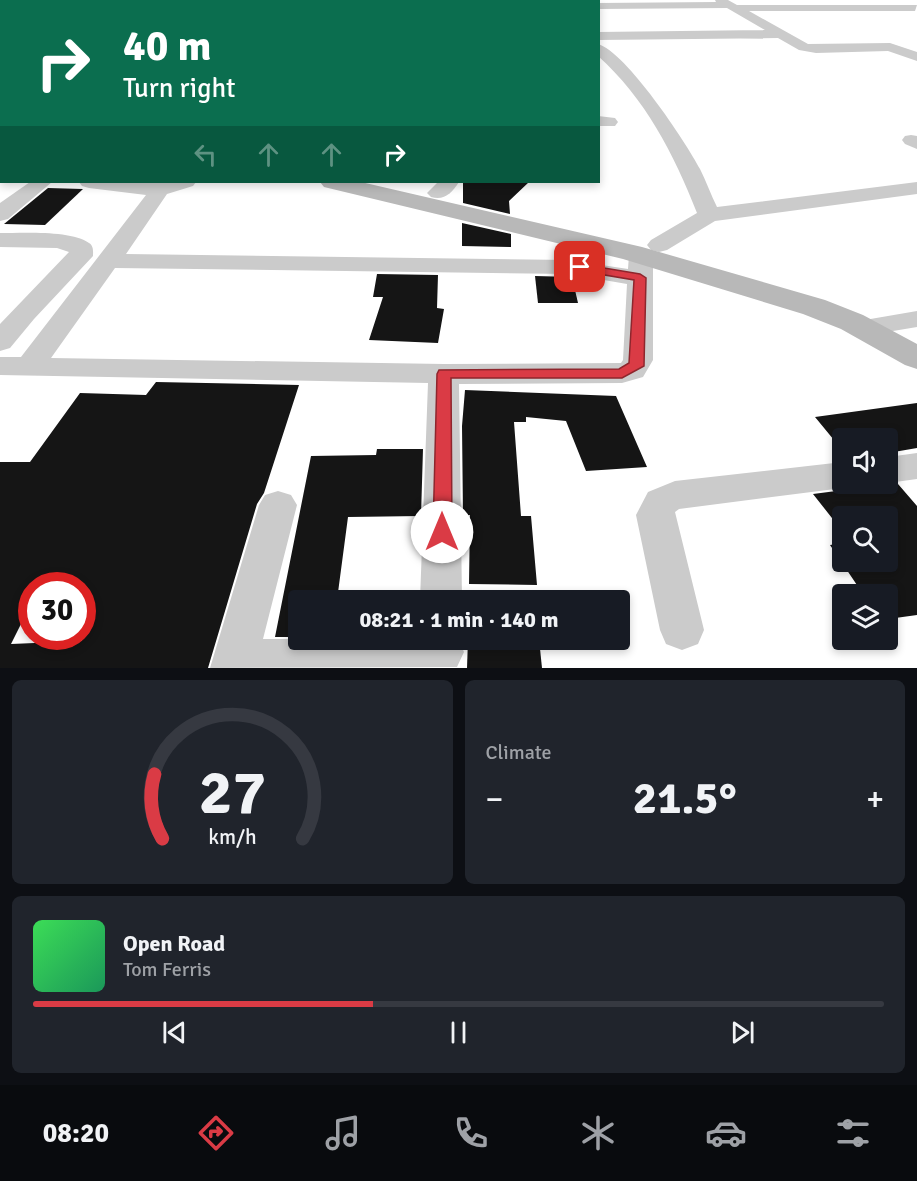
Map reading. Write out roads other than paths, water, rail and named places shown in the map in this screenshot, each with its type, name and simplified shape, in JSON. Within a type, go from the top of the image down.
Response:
[{"type":"street","points":[[602,6],[915,8]]},
{"type":"street","points":[[602,6],[630,35]]},
{"type":"street","points":[[728,8],[809,48],[890,47],[917,57]]},
{"type":"street","points":[[790,8],[804,18]]},
{"type":"street","points":[[757,21],[791,23]]},
{"type":"street","points":[[600,36],[781,34]]},
{"type":"street","points":[[602,54],[625,72],[676,143],[710,215]]},
{"type":"street","points":[[0,214],[41,183]]},
{"type":"street","points":[[99,183],[151,188],[156,191],[183,183]]},
{"type":"street","points":[[336,183],[646,260],[917,337]]},
{"type":"street","points":[[397,183],[443,187],[646,260]]},
{"type":"street","points":[[109,261],[569,267],[646,260],[710,215],[917,188]]},
{"type":"street","points":[[30,366],[155,200],[156,191]]},
{"type":"street","points":[[0,240],[59,241],[81,248],[81,256],[12,313],[0,342]]},
{"type":"street","points":[[0,366],[444,374],[622,373],[632,370],[638,360],[646,260]]},
{"type":"street","points":[[876,325],[917,319]]},
{"type":"street","points":[[876,325],[917,358]]},
{"type":"street","points":[[441,590],[444,374]]},
{"type":"street","points":[[898,469],[917,466]]},
{"type":"street","points":[[682,630],[655,515],[657,505],[664,498],[675,495],[832,476]]},
{"type":"street","points":[[278,505],[234,665],[441,653]]}]
